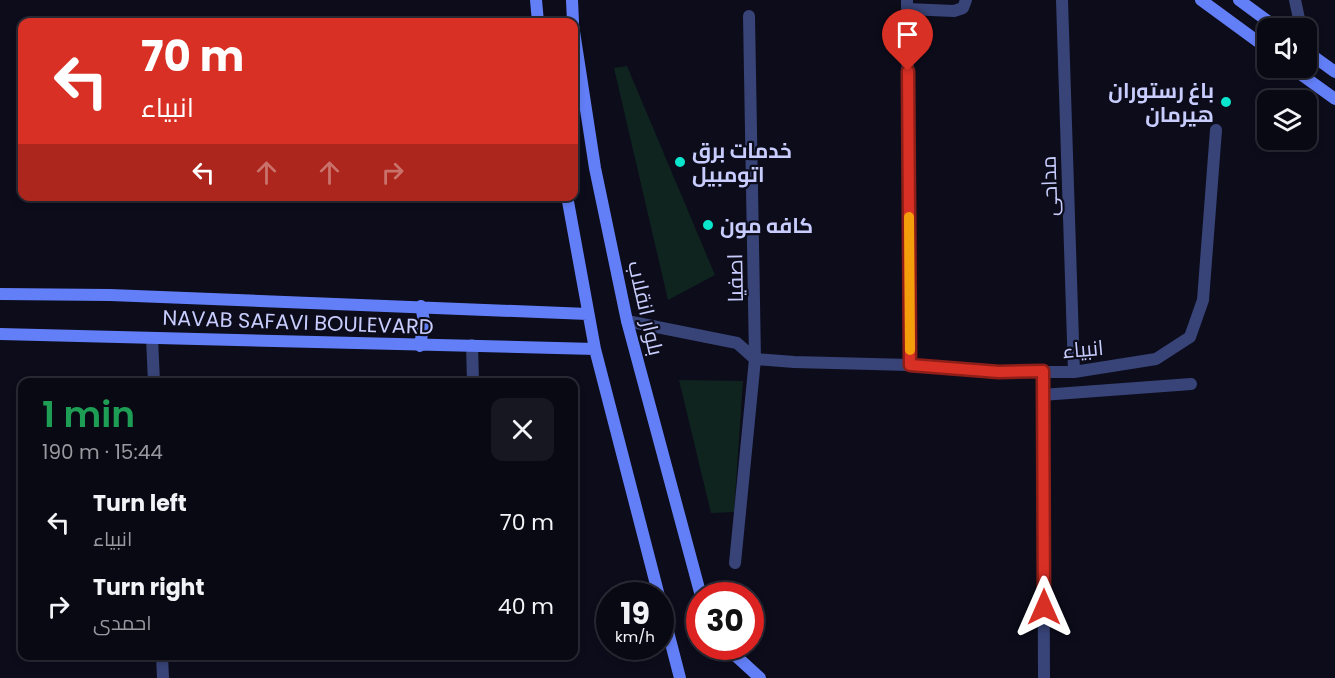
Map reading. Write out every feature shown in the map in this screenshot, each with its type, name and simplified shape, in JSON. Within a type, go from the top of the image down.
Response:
[{"type":"street","points":[[536,0],[538,18]]},
{"type":"street","name":"بلوار انقلاب","points":[[572,0],[573,18]]},
{"type":"street","points":[[910,365],[907,4],[954,11],[963,8],[966,0]]},
{"type":"street","name":"مداحی","points":[[1062,0],[1074,372]]},
{"type":"street","points":[[1201,0],[1257,41]]},
{"type":"street","points":[[1239,0],[1263,18]]},
{"type":"street","points":[[1295,0],[1299,18]]},
{"type":"street","name":"اصفیا","points":[[735,564],[755,359],[748,16]]},
{"type":"street","name":"بلوار انقلاب","points":[[578,57],[595,168],[627,321],[697,582]]},
{"type":"street","points":[[1317,59],[1335,72]]},
{"type":"street","points":[[1306,78],[1335,99]]},
{"type":"street","name":"انبیاء","points":[[755,359],[910,365],[999,372],[1074,372],[1156,359],[1190,337],[1203,300],[1216,130]]},
{"type":"street","points":[[568,201],[595,350],[655,582]]},
{"type":"street","name":"NAVAB SAFAVI BOULEVARD","points":[[0,294],[110,295],[588,314]]},
{"type":"street","points":[[420,346],[424,321],[421,306]]},
{"type":"street","points":[[627,321],[737,343],[755,359]]},
{"type":"street","name":"NAVAB SAFAVI BOULEVARD","points":[[0,334],[595,350]]},
{"type":"street","points":[[152,338],[154,378]]},
{"type":"street","points":[[472,345],[473,378]]},
{"type":"street","points":[[1043,371],[1044,678]]},
{"type":"street","points":[[1042,395],[1191,384]]},
{"type":"street","points":[[674,655],[680,678]]},
{"type":"street","points":[[162,660],[163,678]]},
{"type":"street","points":[[740,660],[760,678]]},
{"type":"green space","points":[[627,66],[715,275],[668,300],[614,68]]},
{"type":"green space","points":[[679,380],[743,381],[734,512],[711,513]]},
{"type":"slow traffic","points":[[909,217],[910,350]]},
{"type":"place","name":"باغ رستوران هیرمان","points":[[1226,102]]},
{"type":"place","name":"خدمات برق اتومبیل","points":[[680,162]]},
{"type":"place","name":"کافه مون","points":[[708,225]]},
{"type":"route","points":[[908,71],[910,365],[999,372],[1043,371],[1044,607]]}]
